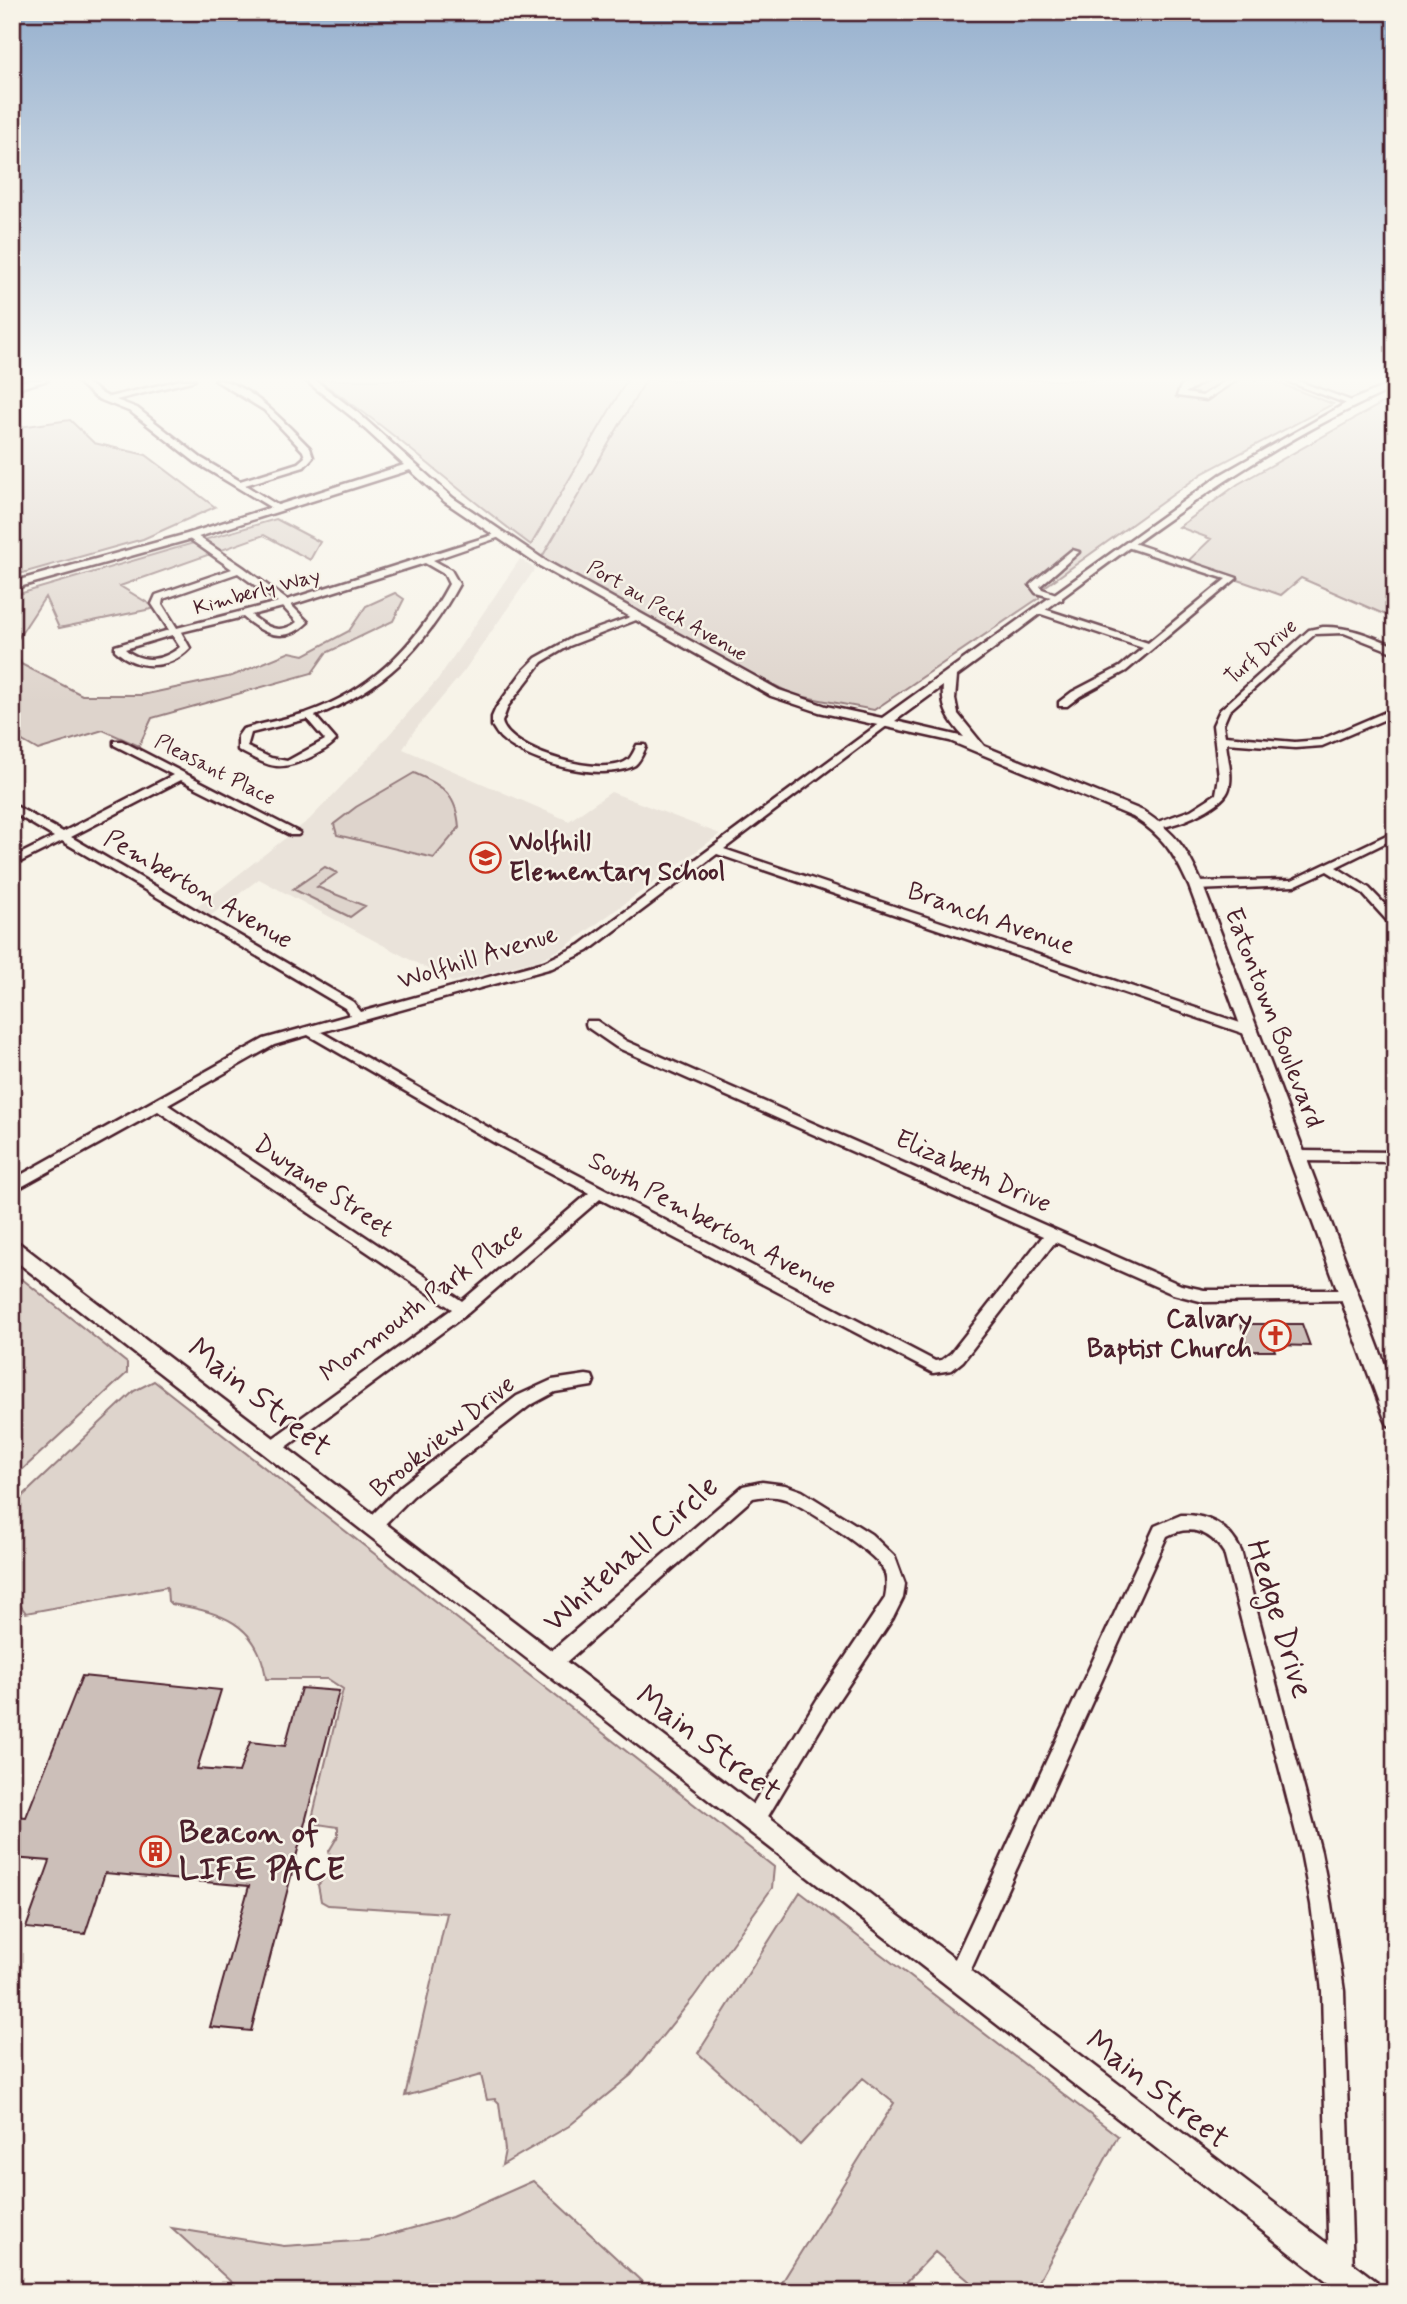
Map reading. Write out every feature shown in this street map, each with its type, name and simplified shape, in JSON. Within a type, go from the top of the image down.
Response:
[{"type":"street","points":[[246,488],[278,508]]},
{"type":"street","points":[[12,586],[191,536],[343,488]]},
{"type":"street","name":"Port au Peck Avenue","points":[[438,488],[499,536],[775,693],[823,709],[979,746]]},
{"type":"street","points":[[979,746],[950,713],[947,697],[951,676],[1209,488]]},
{"type":"street","points":[[191,536],[286,604],[303,622],[281,635],[265,631],[246,615]]},
{"type":"street","name":"Kimberly Way","points":[[240,569],[159,597],[156,603],[175,631],[286,604],[499,536]]},
{"type":"street","points":[[1063,704],[1076,694],[1111,677],[1232,578],[1130,545]]},
{"type":"street","points":[[1059,598],[1039,591],[1035,585],[1075,552]]},
{"type":"street","points":[[309,715],[331,740],[296,761],[277,764],[241,746],[247,731],[309,715],[360,692],[406,657],[453,587],[448,572],[426,560]]},
{"type":"street","points":[[1041,611],[1150,647]]},
{"type":"street","points":[[639,617],[542,658],[527,672],[499,712],[497,722],[501,733],[514,743],[580,769],[600,771],[623,766],[636,758],[641,747]]},
{"type":"street","name":"Turf Drive","points":[[1156,826],[1184,816],[1221,797],[1225,787],[1218,724],[1222,713],[1312,632],[1328,629],[1348,631],[1395,650]]},
{"type":"street","points":[[175,631],[185,648],[159,663],[144,663],[118,648],[175,631]]},
{"type":"street","name":"Wolfhill Avenue","points":[[12,1186],[257,1047],[562,959],[610,932],[884,723],[951,676]]},
{"type":"street","points":[[1220,739],[1295,745],[1322,743],[1395,711]]},
{"type":"street","name":"Pleasant Place","points":[[118,743],[294,833]]},
{"type":"street","name":"Eatontown Boulevard","points":[[979,746],[1119,805],[1156,826],[1180,850],[1299,1156],[1395,1419]]},
{"type":"street","points":[[12,863],[182,775]]},
{"type":"street","name":"Pemberton Avenue","points":[[12,807],[349,1006],[358,1017]]},
{"type":"street","points":[[1196,886],[1287,885],[1395,834]]},
{"type":"street","name":"Branch Avenue","points":[[717,850],[1250,1031]]},
{"type":"street","points":[[1330,867],[1365,890],[1395,922]]},
{"type":"street","name":"Elizabeth Drive","points":[[592,1024],[621,1044],[1192,1294],[1350,1296]]},
{"type":"street","name":"South Pemberton Avenue","points":[[310,1031],[599,1192],[919,1362],[938,1368],[946,1366],[957,1357],[1053,1234]]},
{"type":"street","name":"Dwyane Street","points":[[157,1104],[463,1309]]},
{"type":"street","points":[[1299,1156],[1395,1157]]},
{"type":"street","name":"Monmouth Park Place","points":[[271,1449],[463,1309],[599,1192]]},
{"type":"street","name":"Main Street","points":[[12,1248],[1365,2292]]},
{"type":"street","name":"Brookview Drive","points":[[373,1525],[407,1491],[523,1401],[552,1386],[586,1381]]},
{"type":"street","name":"Whitehall Circle","points":[[550,1664],[749,1491],[777,1488],[797,1495],[878,1549],[893,1572],[895,1593],[890,1607],[823,1702],[754,1821]]},
{"type":"street","name":"Hedge Drive","points":[[957,1978],[1161,1531],[1182,1521],[1194,1521],[1214,1529],[1225,1538],[1232,1551],[1311,1852],[1321,1904],[1333,1991],[1341,2273]]},
{"type":"shaded area","points":[[12,488],[189,488],[215,507],[143,539],[12,576]]},
{"type":"shaded area","points":[[457,488],[564,488],[531,545]]},
{"type":"shaded area","points":[[564,488],[583,488],[542,557],[528,549]]},
{"type":"shaded area","points":[[583,488],[1183,488],[1039,591],[1039,598],[874,710],[794,695],[679,638],[542,557]]},
{"type":"shaded area","points":[[1233,488],[1395,488],[1395,619],[1301,578],[1281,595],[1187,562],[1211,539],[1179,527]]},
{"type":"shaded area","points":[[276,519],[320,542],[310,560],[264,535],[120,586],[156,608],[59,628],[45,597],[13,646],[21,664],[82,695],[142,695],[232,676],[290,652],[304,655],[349,631],[366,606],[395,593],[404,599],[393,621],[326,653],[312,673],[152,718],[139,746],[103,730],[38,750],[12,735],[12,596]]},
{"type":"shaded area","name":"Wolfhill Elementary School","points":[[520,559],[535,569],[464,671],[414,731],[403,749],[569,821],[611,792],[720,834],[565,947],[539,960],[452,982],[259,879],[210,916],[197,907],[310,819],[365,762],[438,679]]},
{"type":"shaded area","points":[[414,773],[433,782],[447,793],[458,817],[459,828],[434,858],[337,835],[334,824],[356,807]]},
{"type":"shaded area","points":[[325,867],[337,873],[317,887],[365,906],[350,917],[293,889]]},
{"type":"shaded area","points":[[22,1279],[127,1363],[127,1373],[23,1469],[13,1471],[12,1286]]},
{"type":"shaded area","points":[[154,1381],[774,1867],[772,1888],[693,1998],[631,2075],[569,2126],[502,2165],[505,2150],[499,2103],[495,2099],[487,2100],[481,2075],[405,2096],[447,1913],[328,1905],[321,1901],[318,1885],[332,1868],[329,1851],[338,1836],[338,1827],[311,1823],[343,1689],[328,1679],[266,1679],[262,1660],[246,1633],[220,1616],[171,1604],[168,1601],[167,1587],[26,1613],[12,1594],[12,1506],[134,1391]]},
{"type":"shaded area","points":[[800,1892],[1118,2136],[1033,2292],[982,2292],[935,2252],[897,2292],[776,2292],[894,2103],[863,2078],[800,2145],[698,2053]]},
{"type":"shaded area","points":[[533,2181],[653,2292],[242,2292],[172,2228],[284,2246],[370,2240],[452,2217]]},
{"type":"building","name":"Calvary Baptist Church","points":[[1241,1324],[1302,1324],[1310,1346],[1273,1345],[1275,1351],[1248,1351]]},
{"type":"building","name":"Beacon of LIFE PACE","points":[[82,1676],[221,1690],[197,1769],[239,1772],[250,1742],[285,1746],[301,1688],[339,1691],[251,2031],[210,2027],[249,1886],[105,1873],[85,1934],[26,1928],[50,1861],[12,1858],[15,1844],[12,1843],[12,1822],[15,1816],[26,1817]]},
{"type":"place","name":"Wolfhill Elementary School","points":[[486,858]]},
{"type":"place","name":"Calvary Baptist Church","points":[[1275,1335]]},
{"type":"place","name":"Beacon of LIFE PACE","points":[[156,1851]]}]
